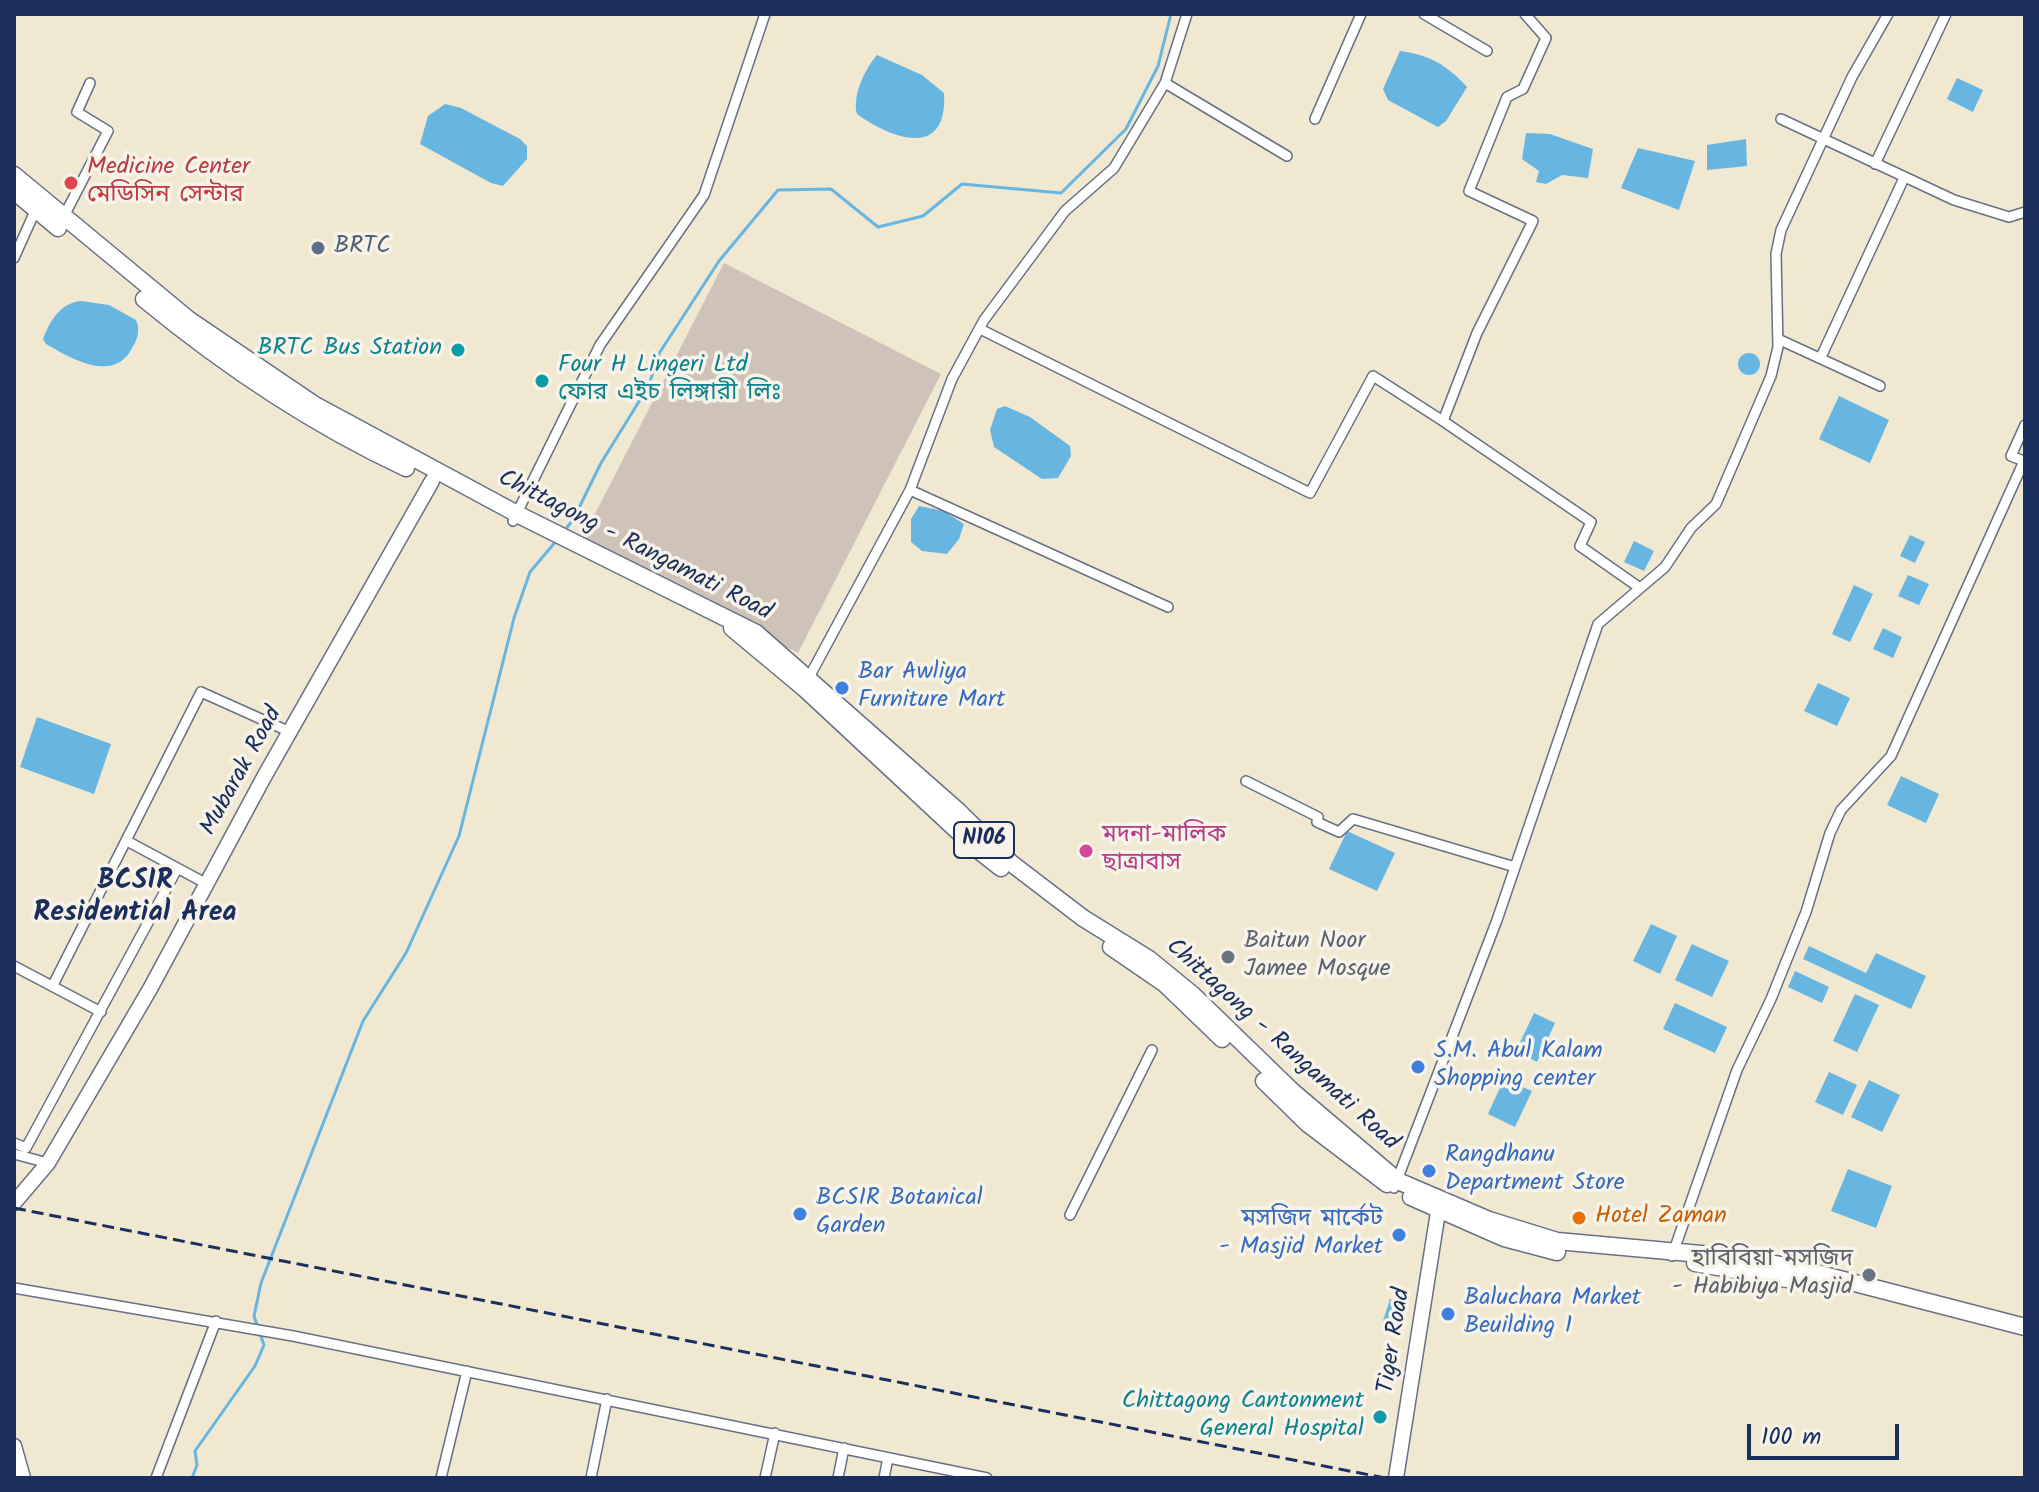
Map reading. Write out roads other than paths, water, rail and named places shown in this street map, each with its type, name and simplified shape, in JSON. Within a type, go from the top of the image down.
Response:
[{"type":"highway","name":"Chittagong - Rangamati Road","points":[[14,175],[127,272],[248,363],[386,446],[515,518],[729,626],[807,683],[978,850],[1165,984],[1308,1124],[1438,1212],[1504,1238],[1570,1255],[1672,1255],[1793,1279],[2025,1338]]},
{"type":"highway","name":"Chittagong - Rangamati Road","points":[[14,191],[187,334],[251,379],[324,425],[432,481],[515,518]]},
{"type":"highway","name":"Chittagong - Rangamati Road","points":[[1396,1184],[1489,1220],[1557,1241],[1793,1267],[2025,1327]]},
{"type":"street","points":[[515,518],[600,345],[704,195],[765,14]]},
{"type":"street","points":[[807,683],[910,490],[952,379],[980,329],[1065,211],[1114,168],[1165,83],[1187,14]]},
{"type":"street","points":[[1315,119],[1361,14]]},
{"type":"street","points":[[1424,14],[1487,51]]},
{"type":"street","points":[[1443,421],[1477,333],[1533,221],[1469,191],[1507,97],[1523,89],[1546,38],[1525,14]]},
{"type":"street","points":[[1396,1184],[1515,867],[1598,624],[1665,567],[1691,528],[1716,504],[1771,376],[1778,339],[1776,254],[1781,230],[1852,77],[1888,14]]},
{"type":"street","points":[[1875,164],[1946,14]]},
{"type":"street","points":[[63,218],[108,131],[77,112],[90,83]]},
{"type":"street","points":[[1165,83],[1287,156]]},
{"type":"street","points":[[1781,119],[1904,178],[1991,213],[1998,211],[2009,217],[2025,212]]},
{"type":"street","points":[[1821,357],[1904,178]]},
{"type":"street","points":[[14,258],[36,209]]},
{"type":"street","points":[[980,329],[1310,493],[1373,376],[1591,522],[1580,546],[1640,588]]},
{"type":"street","points":[[1778,339],[1880,386]]},
{"type":"street","points":[[1672,1255],[1737,1070],[1771,999],[1806,912],[1830,833],[1841,810],[1891,756],[2024,461],[2011,456],[2025,425]]},
{"type":"street","name":"Mubarak Road","points":[[14,1203],[48,1163],[432,481]]},
{"type":"street","points":[[910,490],[1168,607]]},
{"type":"street","points":[[53,985],[201,692],[290,732]]},
{"type":"street","points":[[1246,781],[1318,817],[1317,822],[1339,832],[1353,819],[1515,867]]},
{"type":"street","points":[[127,841],[207,884]]},
{"type":"street","points":[[14,1143],[26,1148],[177,869]]},
{"type":"street","points":[[14,966],[101,1012]]},
{"type":"street","points":[[1070,1215],[1152,1050]]},
{"type":"street","points":[[14,1154],[48,1163]]},
{"type":"street","name":"Tiger Road","points":[[1396,1478],[1438,1212]]},
{"type":"street","points":[[14,1288],[293,1336],[987,1478]]},
{"type":"street","points":[[156,1478],[216,1321]]},
{"type":"street","points":[[441,1478],[467,1371]]},
{"type":"street","points":[[591,1478],[607,1399]]},
{"type":"street","points":[[765,1478],[775,1433]]},
{"type":"street","points":[[14,1446],[23,1478]]},
{"type":"street","points":[[838,1478],[844,1448]]},
{"type":"street","points":[[884,1478],[888,1458]]},
{"type":"water","points":[[1400,51],[1437,62],[1467,87],[1446,121],[1438,127],[1388,100],[1383,89]]},
{"type":"water","points":[[877,55],[922,75],[944,93],[943,114],[937,128],[928,136],[901,136],[857,114],[856,99],[861,83]]},
{"type":"water","points":[[1957,78],[1983,90],[1973,112],[1947,99]]},
{"type":"water","points":[[445,104],[461,108],[520,139],[527,146],[527,159],[503,186],[491,183],[420,144],[428,116]]},
{"type":"water","points":[[1526,133],[1550,134],[1593,149],[1588,178],[1562,175],[1546,184],[1536,182],[1539,171],[1522,159]]},
{"type":"water","points":[[1746,139],[1747,166],[1707,170],[1707,145]]},
{"type":"water","points":[[1638,148],[1695,161],[1679,210],[1621,188]]},
{"type":"water","points":[[81,301],[109,305],[136,320],[137,339],[123,360],[113,365],[90,365],[46,344],[43,339],[57,314],[67,305]]},
{"type":"water","points":[[1749,353],[1757,356],[1760,364],[1757,372],[1749,375],[1741,372],[1738,364],[1741,356]]},
{"type":"water","points":[[1839,396],[1889,420],[1870,463],[1819,439]]},
{"type":"water","points":[[1005,406],[1030,417],[1070,446],[1071,456],[1058,478],[1042,479],[994,447],[990,430],[997,409]]},
{"type":"water","points":[[919,506],[944,511],[964,524],[959,539],[947,554],[922,551],[911,542],[911,519]]},
{"type":"water","points":[[1910,535],[1925,542],[1915,563],[1900,556]]},
{"type":"water","points":[[1634,541],[1654,551],[1644,571],[1624,562]]},
{"type":"water","points":[[1908,575],[1929,584],[1919,605],[1898,596]]},
{"type":"water","points":[[1854,585],[1873,594],[1850,642],[1832,634]]},
{"type":"water","points":[[1883,628],[1902,637],[1893,658],[1873,649]]},
{"type":"water","points":[[1818,683],[1850,698],[1837,726],[1804,711]]},
{"type":"water","points":[[37,717],[111,744],[94,794],[20,767]]},
{"type":"water","points":[[1901,776],[1939,794],[1926,823],[1887,805]]},
{"type":"water","points":[[1347,831],[1395,853],[1377,891],[1329,869]]},
{"type":"water","points":[[1651,924],[1677,936],[1660,974],[1633,961]]},
{"type":"water","points":[[1692,944],[1729,961],[1712,997],[1675,980]]},
{"type":"water","points":[[1809,946],[1866,973],[1876,953],[1926,976],[1911,1009],[1803,959]]},
{"type":"water","points":[[1795,971],[1829,987],[1822,1003],[1788,987]]},
{"type":"water","points":[[1855,994],[1879,1005],[1857,1052],[1833,1041]]},
{"type":"water","points":[[1675,1003],[1727,1027],[1715,1053],[1663,1029]]},
{"type":"water","points":[[1534,1013],[1555,1023],[1537,1062],[1516,1051]]},
{"type":"water","points":[[1829,1072],[1857,1085],[1843,1115],[1815,1102]]},
{"type":"water","points":[[1504,1079],[1532,1091],[1515,1127],[1488,1114]]},
{"type":"water","points":[[1869,1080],[1900,1095],[1882,1132],[1851,1117]]},
{"type":"water","points":[[1848,1169],[1892,1186],[1876,1228],[1831,1211]]},
{"type":"water","points":[[1390,1299],[1406,1302],[1400,1331],[1382,1324]]},
{"type":"waterway","points":[[564,531],[648,387],[660,352],[719,261],[778,190],[831,189],[878,227],[923,216],[962,184],[1061,193],[1126,129],[1158,66],[1171,14]]},
{"type":"waterway","points":[[192,1478],[197,1465],[195,1451],[255,1366],[264,1345],[254,1316],[261,1283],[363,1021],[406,953],[459,836],[514,618],[530,572],[557,540]]},
{"type":"railway","points":[[14,1208],[1385,1478]]},
{"type":"place","name":"Medicine Center মেডিসিন সেন্টার","points":[[71,183]]},
{"type":"place","name":"BRTC","points":[[318,248]]},
{"type":"place","name":"BRTC Bus Station","points":[[458,350]]},
{"type":"place","name":"Four H Lingeri Ltd ফোর এইচ লিঙ্গারী লিঃ","points":[[542,381]]},
{"type":"place","name":"Bar Awliya Furniture Mart","points":[[842,688]]},
{"type":"place","name":"মদনা-মালিক ছাত্রাবাস","points":[[1086,851]]},
{"type":"place","name":"Baitun Noor Jamee Mosque","points":[[1228,957]]},
{"type":"place","name":"S.M. Abul Kalam Shopping center","points":[[1418,1067]]},
{"type":"place","name":"Rangdhanu Department Store","points":[[1429,1171]]},
{"type":"place","name":"BCSIR Botanical Garden","points":[[800,1214]]},
{"type":"place","name":"Hotel Zaman","points":[[1579,1218]]},
{"type":"place","name":"মসজিদ মার্কেট - Masjid Market","points":[[1399,1235]]},
{"type":"place","name":"হাবিবিয়া মসজিদ - Habibiya Masjid","points":[[1869,1275]]},
{"type":"place","name":"Baluchara Market Beuilding 1","points":[[1448,1314]]},
{"type":"place","name":"Chittagong Cantonment General Hospital","points":[[1380,1417]]},
{"type":"district","name":"BCSIR Residential Area","points":[[135,899]]}]
